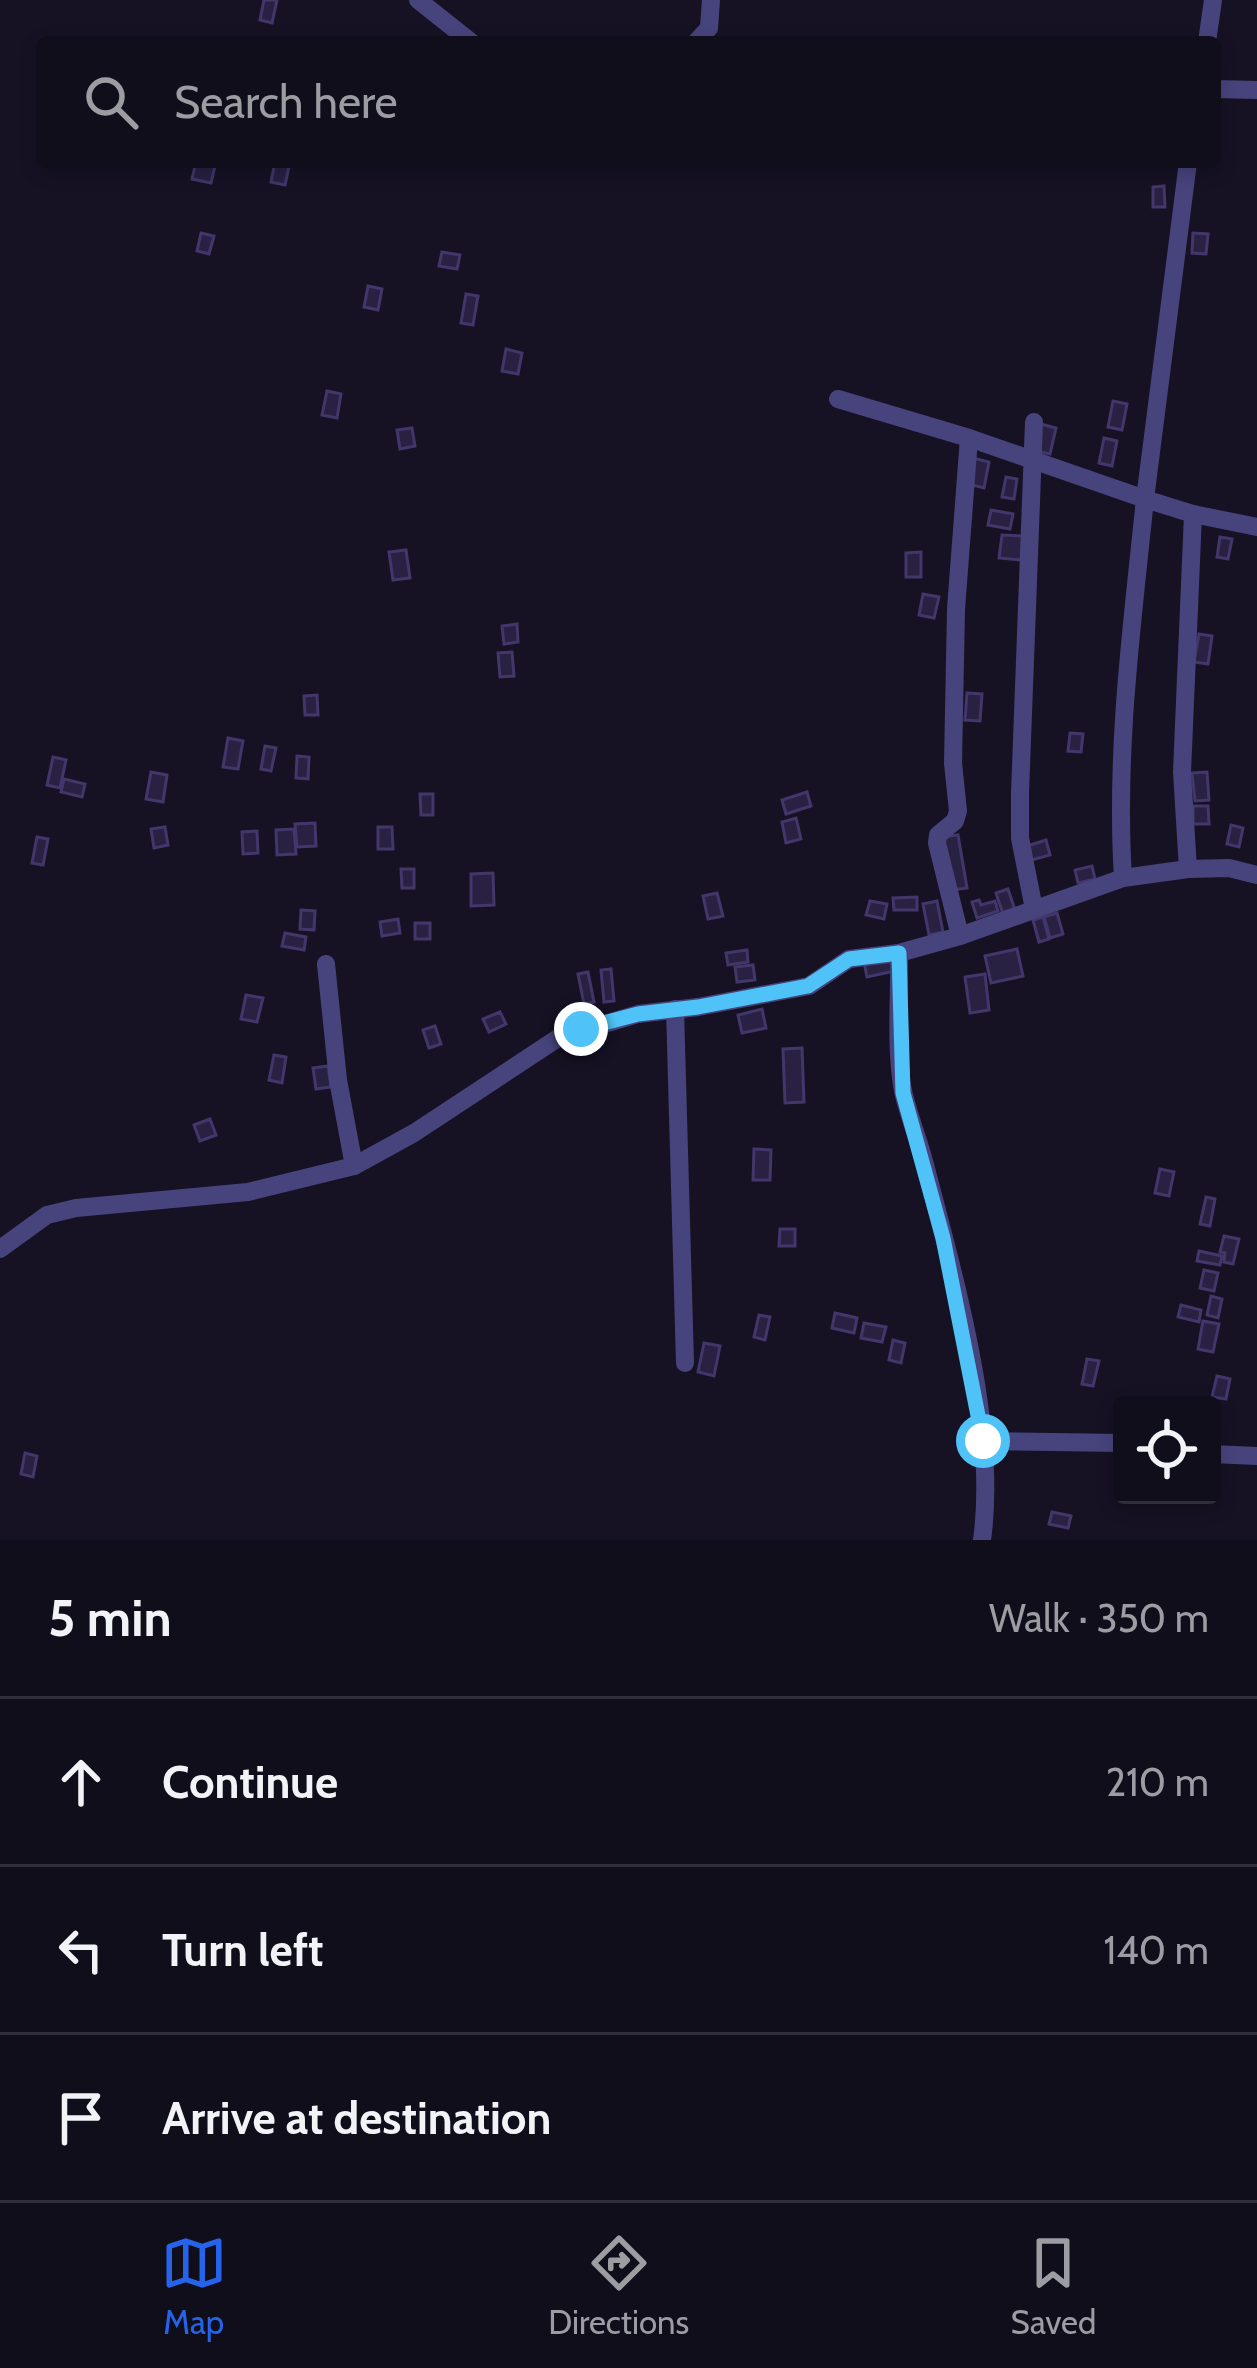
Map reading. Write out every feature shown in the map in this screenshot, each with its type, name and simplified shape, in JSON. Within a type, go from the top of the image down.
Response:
[{"type":"street","points":[[418,0],[463,36]]},
{"type":"street","points":[[701,36],[709,28],[711,0]]},
{"type":"street","points":[[1208,36],[1213,0]]},
{"type":"street","points":[[1221,89],[1257,90]]},
{"type":"street","points":[[1123,878],[1119,815],[1122,717],[1187,168]]},
{"type":"street","points":[[838,399],[1193,514],[1257,526]]},
{"type":"street","points":[[1034,422],[1020,815],[1034,909]]},
{"type":"street","points":[[960,936],[937,843],[938,835],[955,821],[958,812],[953,763],[956,609],[969,438]]},
{"type":"street","points":[[1188,869],[1182,772],[1193,514]]},
{"type":"street","points":[[0,1249],[47,1215],[76,1208],[216,1197],[354,1166],[414,1133],[557,1038],[638,1014],[808,986],[849,959],[899,953],[960,936],[1123,878],[1228,868],[1257,875]]},
{"type":"street","points":[[899,953],[903,1093],[943,1238],[983,1441],[986,1513],[982,1540]]},
{"type":"street","points":[[326,964],[338,1080],[354,1166]]},
{"type":"street","points":[[675,1009],[685,1363]]},
{"type":"street","points":[[983,1441],[1113,1443]]},
{"type":"street","points":[[1221,1454],[1257,1456]]},
{"type":"building","points":[[264,0],[277,0],[272,23],[260,20]]},
{"type":"building","points":[[195,168],[215,168],[211,183],[192,179]]},
{"type":"building","points":[[274,168],[289,168],[285,185],[271,182]]},
{"type":"building","points":[[1164,186],[1165,207],[1153,207],[1153,187]]},
{"type":"building","points":[[201,233],[214,236],[209,254],[197,251]]},
{"type":"building","points":[[1193,233],[1208,234],[1206,254],[1192,253]]},
{"type":"building","points":[[442,252],[460,255],[457,269],[439,266]]},
{"type":"building","points":[[368,286],[382,289],[378,310],[364,307]]},
{"type":"building","points":[[466,294],[478,296],[473,325],[461,323]]},
{"type":"building","points":[[506,349],[522,353],[518,374],[502,371]]},
{"type":"building","points":[[327,391],[341,394],[337,418],[322,415]]},
{"type":"building","points":[[1113,401],[1127,404],[1122,430],[1108,427]]},
{"type":"building","points":[[1041,424],[1056,428],[1050,454],[1036,451]]},
{"type":"building","points":[[412,428],[415,446],[400,449],[397,430]]},
{"type":"building","points":[[1104,438],[1117,441],[1112,466],[1099,463]]},
{"type":"building","points":[[973,458],[989,462],[984,488],[968,484]]},
{"type":"building","points":[[1006,477],[1017,479],[1014,499],[1002,497]]},
{"type":"building","points":[[991,510],[1013,514],[1010,529],[988,525]]},
{"type":"building","points":[[1002,535],[1023,536],[1021,560],[999,558]]},
{"type":"building","points":[[1220,537],[1232,539],[1228,559],[1217,557]]},
{"type":"building","points":[[406,550],[410,578],[393,580],[389,552]]},
{"type":"building","points":[[921,552],[921,577],[906,577],[906,553]]},
{"type":"building","points":[[923,594],[939,597],[934,618],[919,615]]},
{"type":"building","points":[[517,624],[518,642],[504,644],[502,626]]},
{"type":"building","points":[[1199,634],[1212,636],[1208,664],[1194,662]]},
{"type":"building","points":[[512,652],[514,676],[500,677],[498,653]]},
{"type":"building","points":[[967,693],[982,694],[980,721],[965,720]]},
{"type":"building","points":[[317,695],[318,715],[305,715],[304,696]]},
{"type":"building","points":[[1070,733],[1083,734],[1081,752],[1068,751]]},
{"type":"building","points":[[228,738],[243,741],[238,769],[223,767]]},
{"type":"building","points":[[265,746],[276,748],[271,771],[261,769]]},
{"type":"building","points":[[297,756],[309,757],[308,779],[296,778]]},
{"type":"building","points":[[53,757],[66,760],[60,788],[47,785]]},
{"type":"building","points":[[151,772],[167,775],[163,802],[146,799]]},
{"type":"building","points":[[1207,772],[1209,800],[1195,801],[1192,773]]},
{"type":"building","points":[[64,779],[85,784],[82,797],[61,792]]},
{"type":"building","points":[[807,792],[811,806],[786,814],[782,800]]},
{"type":"building","points":[[420,794],[433,794],[433,815],[421,815]]},
{"type":"building","points":[[1193,806],[1208,806],[1209,824],[1193,824]]},
{"type":"building","points":[[796,818],[801,839],[786,843],[782,822]]},
{"type":"building","points":[[315,823],[316,846],[297,847],[295,824]]},
{"type":"building","points":[[1231,825],[1243,828],[1239,847],[1227,844]]},
{"type":"building","points":[[165,827],[168,845],[154,848],[151,829]]},
{"type":"building","points":[[378,827],[392,827],[393,849],[378,849]]},
{"type":"building","points":[[294,829],[296,854],[277,855],[276,830]]},
{"type":"building","points":[[257,831],[258,853],[243,854],[242,832]]},
{"type":"building","points":[[958,835],[967,888],[951,890],[942,837]]},
{"type":"building","points":[[37,837],[48,839],[43,865],[32,863]]},
{"type":"building","points":[[1046,840],[1050,855],[1028,861],[1024,847]]},
{"type":"building","points":[[1092,866],[1095,879],[1078,883],[1075,870]]},
{"type":"building","points":[[401,869],[414,869],[414,888],[402,888]]},
{"type":"building","points":[[493,873],[494,905],[471,906],[471,874]]},
{"type":"building","points":[[1008,889],[1016,913],[1004,917],[996,893]]},
{"type":"building","points":[[717,893],[723,916],[708,919],[703,896]]},
{"type":"building","points":[[917,897],[917,910],[894,910],[893,898]]},
{"type":"building","points":[[979,900],[981,905],[995,901],[998,911],[977,918],[972,902]]},
{"type":"building","points":[[870,901],[887,904],[884,919],[866,915]]},
{"type":"building","points":[[937,901],[943,932],[929,935],[923,904]]},
{"type":"building","points":[[301,910],[315,911],[314,930],[300,929]]},
{"type":"building","points":[[1057,913],[1063,934],[1050,938],[1044,917]]},
{"type":"building","points":[[1043,917],[1049,939],[1039,942],[1033,920]]},
{"type":"building","points":[[398,919],[400,933],[382,936],[380,922]]},
{"type":"building","points":[[415,923],[430,923],[430,939],[415,939]]},
{"type":"building","points":[[285,933],[306,937],[304,950],[282,946]]},
{"type":"building","points":[[1017,949],[1023,976],[991,983],[985,956]]},
{"type":"building","points":[[747,950],[748,962],[728,965],[726,953]]},
{"type":"building","points":[[891,956],[894,971],[867,977],[864,962]]},
{"type":"building","points":[[753,965],[755,980],[737,982],[735,967]]},
{"type":"building","points":[[611,969],[614,1001],[604,1002],[601,970]]},
{"type":"building","points":[[588,972],[594,1002],[584,1004],[578,974]]},
{"type":"building","points":[[985,974],[989,1010],[970,1013],[965,977]]},
{"type":"building","points":[[246,995],[263,998],[257,1022],[241,1019]]},
{"type":"building","points":[[762,1009],[766,1028],[742,1033],[738,1015]]},
{"type":"building","points":[[500,1012],[506,1024],[489,1032],[483,1019]]},
{"type":"building","points":[[435,1026],[441,1044],[429,1048],[423,1030]]},
{"type":"building","points":[[802,1048],[804,1102],[785,1103],[783,1049]]},
{"type":"building","points":[[274,1055],[286,1057],[282,1083],[269,1080]]},
{"type":"building","points":[[328,1066],[331,1087],[316,1089],[313,1068]]},
{"type":"building","points":[[210,1119],[216,1135],[200,1141],[194,1125]]},
{"type":"building","points":[[754,1149],[771,1150],[770,1180],[753,1180]]},
{"type":"building","points":[[1160,1169],[1174,1172],[1169,1196],[1155,1193]]},
{"type":"building","points":[[1206,1197],[1215,1199],[1210,1226],[1200,1224]]},
{"type":"building","points":[[780,1229],[795,1229],[795,1246],[779,1246]]},
{"type":"building","points":[[1224,1236],[1239,1239],[1233,1264],[1224,1262],[1225,1253],[1220,1252]]},
{"type":"building","points":[[1199,1251],[1222,1256],[1220,1265],[1197,1261]]},
{"type":"building","points":[[1204,1270],[1218,1273],[1214,1291],[1200,1288]]},
{"type":"building","points":[[1211,1296],[1222,1299],[1218,1318],[1207,1315]]},
{"type":"building","points":[[1181,1305],[1201,1310],[1199,1322],[1178,1317]]},
{"type":"building","points":[[835,1313],[857,1318],[854,1333],[832,1328]]},
{"type":"building","points":[[759,1315],[770,1317],[765,1340],[754,1337]]},
{"type":"building","points":[[1203,1321],[1219,1324],[1213,1352],[1198,1349]]},
{"type":"building","points":[[864,1323],[886,1327],[882,1342],[861,1338]]},
{"type":"building","points":[[893,1340],[905,1343],[901,1363],[889,1360]]},
{"type":"building","points":[[704,1343],[720,1346],[714,1376],[698,1372]]},
{"type":"building","points":[[1087,1359],[1099,1361],[1093,1386],[1082,1384]]},
{"type":"building","points":[[1217,1376],[1230,1379],[1226,1399],[1212,1396]]},
{"type":"building","points":[[25,1453],[37,1456],[33,1477],[21,1474]]},
{"type":"building","points":[[1052,1512],[1071,1516],[1068,1528],[1049,1524]]},
{"type":"route","points":[[581,1029],[638,1014],[808,986],[849,959],[899,953],[903,1093],[943,1238],[983,1441]]}]
